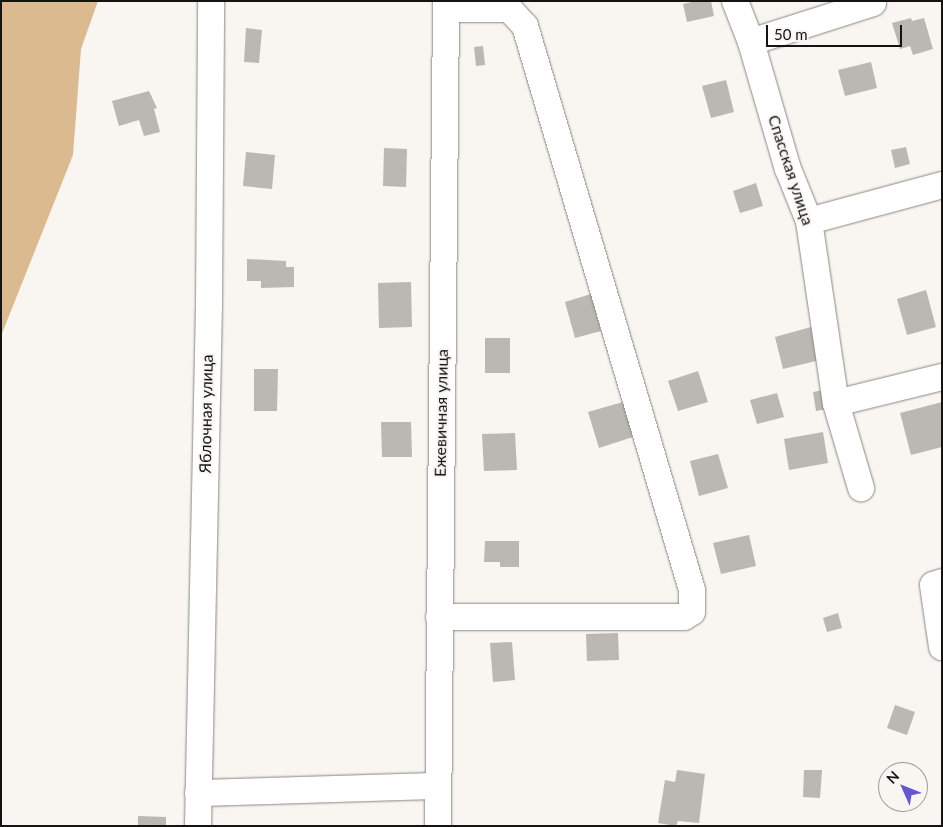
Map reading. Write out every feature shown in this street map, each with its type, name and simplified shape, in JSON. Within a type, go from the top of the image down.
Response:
[{"type":"street","name":"Яблочная улица","points":[[198,826],[209,304],[211,1]]},
{"type":"street","name":"Спасская улица","points":[[735,1],[751,42],[788,169],[809,221],[836,403],[860,488]]},
{"type":"street","points":[[751,42],[873,3]]},
{"type":"street","points":[[439,618],[684,617],[692,612],[692,590],[525,26],[509,9],[446,5]]},
{"type":"street","name":"Ежевичная улица","points":[[438,826],[446,5]]},
{"type":"street","points":[[809,221],[942,185]]},
{"type":"street","points":[[836,403],[942,377]]},
{"type":"street","points":[[942,582],[933,585],[942,647]]},
{"type":"street","points":[[198,793],[438,786]]},
{"type":"shaded area","points":[[1,1],[98,1],[81,49],[73,155],[1,336]]},
{"type":"building","points":[[696,1],[711,1],[714,16],[687,22],[683,4]]},
{"type":"building","points":[[911,18],[912,21],[924,18],[933,49],[913,55],[910,46],[900,49],[892,23]]},
{"type":"building","points":[[246,28],[262,30],[259,63],[244,62]]},
{"type":"building","points":[[483,46],[485,65],[476,66],[474,47]]},
{"type":"building","points":[[871,62],[877,88],[845,96],[838,70]]},
{"type":"building","points":[[726,80],[734,112],[711,118],[702,86]]},
{"type":"building","points":[[149,91],[157,108],[154,109],[160,132],[144,136],[139,120],[119,126],[112,101]]},
{"type":"building","points":[[906,147],[910,164],[895,168],[891,150]]},
{"type":"building","points":[[384,148],[407,149],[406,187],[383,186]]},
{"type":"building","points":[[246,152],[275,155],[272,189],[243,186]]},
{"type":"building","points":[[756,183],[763,206],[740,213],[733,191]]},
{"type":"building","points":[[247,259],[286,261],[286,267],[294,267],[294,287],[261,288],[261,281],[247,281]]},
{"type":"building","points":[[411,282],[412,327],[379,328],[378,283]]},
{"type":"building","points":[[926,290],[936,327],[907,335],[897,299]]},
{"type":"building","points":[[591,294],[601,331],[575,338],[565,302]]},
{"type":"building","points":[[811,327],[820,360],[783,369],[775,337]]},
{"type":"building","points":[[485,338],[510,338],[510,373],[485,373]]},
{"type":"building","points":[[254,369],[278,369],[277,411],[254,411]]},
{"type":"building","points":[[698,371],[708,402],[678,411],[668,381]]},
{"type":"building","points":[[829,389],[833,408],[816,411],[813,392]]},
{"type":"building","points":[[777,393],[784,417],[757,424],[750,400]]},
{"type":"building","points":[[623,402],[633,437],[599,448],[588,412]]},
{"type":"building","points":[[942,402],[942,447],[911,455],[900,413]]},
{"type":"building","points":[[381,422],[411,422],[412,457],[382,457]]},
{"type":"building","points":[[823,432],[828,463],[789,470],[784,439]]},
{"type":"building","points":[[515,433],[517,470],[484,471],[482,434]]},
{"type":"building","points":[[718,454],[728,488],[699,496],[690,461]]},
{"type":"building","points":[[749,535],[756,566],[721,574],[713,543]]},
{"type":"building","points":[[485,541],[519,541],[519,567],[500,567],[500,562],[484,562]]},
{"type":"building","points":[[838,613],[842,628],[827,632],[823,618]]},
{"type":"building","points":[[618,633],[619,660],[587,661],[586,634]]},
{"type":"building","points":[[512,642],[515,680],[493,682],[490,643]]},
{"type":"building","points":[[895,705],[915,712],[907,735],[887,728]]},
{"type":"building","points":[[677,770],[705,774],[699,823],[678,821],[676,826],[658,823],[665,780],[675,782]]},
{"type":"building","points":[[804,770],[822,770],[820,798],[803,797]]},
{"type":"building","points":[[138,816],[166,817],[166,826],[138,826]]}]
